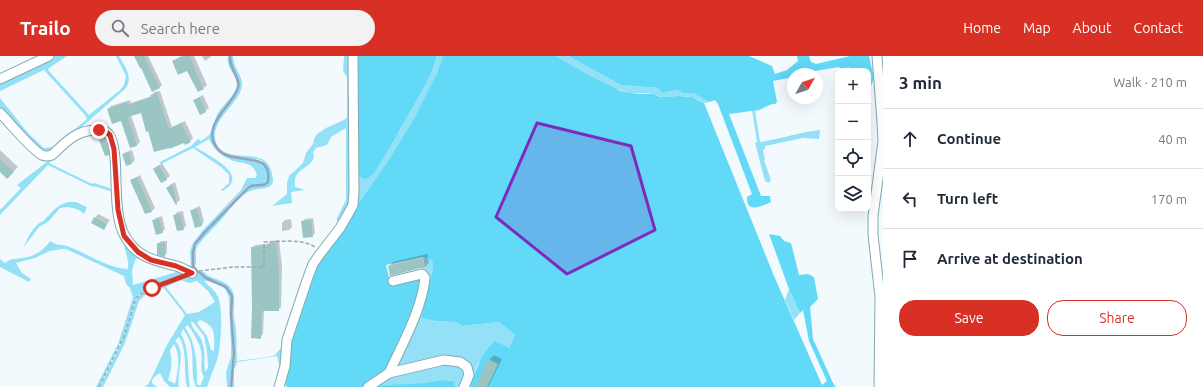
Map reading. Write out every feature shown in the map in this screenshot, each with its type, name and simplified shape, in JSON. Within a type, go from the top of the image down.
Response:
[{"type":"street","points":[[0,79],[48,56]]},
{"type":"street","points":[[282,385],[287,340],[313,264],[340,228],[353,205],[353,56]]},
{"type":"street","points":[[877,56],[882,141],[873,202],[873,235],[879,251],[879,387]]},
{"type":"street","points":[[0,113],[35,150],[43,155],[52,155],[72,137],[81,132],[99,130],[105,131],[110,135],[114,149],[118,210],[124,236],[138,252],[151,260],[176,266],[192,273]]},
{"type":"street","points":[[389,373],[412,324],[424,288],[425,278],[422,274],[393,281]]},
{"type":"street","points":[[368,387],[389,373],[444,360],[460,362],[467,367],[469,375],[464,387]]},
{"type":"path","points":[[99,387],[120,346],[136,298],[146,291],[192,273],[233,267],[264,267],[264,242],[301,242],[309,244],[322,252]]},
{"type":"highlighted area","points":[[537,123],[631,146],[655,230],[567,274],[496,217]]},
{"type":"shaded area","points":[[55,56],[67,56],[48,70],[89,115],[124,85],[126,76],[116,56],[119,56],[126,68],[129,81],[125,89],[59,147],[45,150],[36,146],[0,110],[0,98],[28,133],[44,148],[52,147],[57,144],[87,119],[85,115],[44,70],[0,91],[0,83]]},
{"type":"shaded area","points":[[228,56],[230,56],[231,65],[238,81],[238,88],[234,96],[224,107],[216,120],[212,134],[213,140],[215,146],[220,152],[227,156],[260,161],[267,169],[268,178],[265,184],[248,186],[198,239],[192,255],[194,267],[197,271],[195,271],[191,267],[190,251],[193,243],[204,229],[241,190],[247,178],[255,178],[257,175],[253,167],[250,165],[231,160],[221,154],[215,149],[209,139],[195,147],[225,166],[230,172],[232,179],[230,185],[222,191],[221,190],[229,183],[229,175],[221,167],[193,148],[161,164],[160,162],[191,146],[198,139],[201,141],[210,134],[218,113],[232,96],[237,85],[236,78],[228,65]]},
{"type":"shaded area","points":[[231,56],[233,56],[235,65],[241,77],[242,86],[235,101],[221,119],[215,131],[215,138],[218,146],[223,151],[230,154],[261,158],[266,162],[271,170],[273,182],[269,187],[249,191],[236,202],[199,244],[196,249],[196,265],[194,266],[195,248],[198,241],[204,234],[249,187],[263,186],[269,182],[268,170],[261,160],[227,155],[217,149],[213,141],[213,132],[216,123],[239,88]]},
{"type":"shaded area","points":[[344,56],[351,56],[351,187],[349,205],[341,222],[336,220],[346,200],[346,128],[331,137],[327,145],[316,148],[313,152],[314,158],[296,176],[295,187],[305,190],[291,192],[292,203],[272,206],[286,195],[289,176],[303,163],[306,153],[313,144],[317,134],[347,117],[347,77],[343,71]]},
{"type":"shaded area","points":[[356,56],[437,56],[428,79],[374,173],[368,178],[364,179],[357,174]]},
{"type":"shaded area","points":[[437,56],[443,56],[416,118],[378,178],[352,214],[357,174],[399,132],[435,64]]},
{"type":"shaded area","points":[[443,56],[556,56],[590,76],[621,91],[637,94],[654,94],[660,97],[692,97],[704,103],[774,276],[822,385],[827,381],[809,341],[803,310],[800,313],[789,289],[769,234],[780,236],[784,241],[791,243],[799,275],[808,274],[814,277],[818,299],[810,307],[813,339],[836,387],[470,387],[474,374],[490,346],[495,341],[509,348],[515,335],[499,322],[462,326],[456,322],[435,321],[421,318],[433,268],[432,260],[423,257],[386,265],[389,277],[422,275],[425,279],[389,372],[366,387],[287,387],[283,381],[290,342],[314,267],[387,163],[413,121],[436,75]]},
{"type":"shaded area","points":[[556,56],[568,56],[621,85],[658,88],[662,93],[678,90],[682,93],[693,93],[709,102],[704,103],[689,97],[662,97],[647,93],[630,93],[608,86],[590,77]]},
{"type":"shaded area","points":[[568,56],[749,56],[772,66],[775,74],[787,70],[787,78],[773,81],[777,102],[775,104],[759,110],[729,114],[761,196],[770,196],[771,202],[759,207],[749,206],[747,197],[752,194],[718,104],[715,100],[709,102],[693,93],[682,93],[678,90],[662,93],[658,88],[621,85]]},
{"type":"shaded area","points":[[797,56],[809,56],[811,62],[816,64],[850,56],[869,56],[874,78],[871,86],[871,68],[839,67],[823,70],[823,68],[789,68],[798,61]]},
{"type":"shaded area","points":[[752,110],[755,110],[760,142],[820,130],[819,139],[803,138],[765,146],[765,149],[763,150],[764,160],[771,180],[769,183],[765,181],[755,143],[757,142]]},
{"type":"shaded area","points":[[76,139],[49,163],[92,184],[94,183],[115,190],[116,193],[94,186],[93,187],[48,165],[0,215],[0,209],[21,188],[17,185]]},
{"type":"shaded area","points":[[68,202],[76,202],[87,207],[84,214],[73,208],[60,208],[49,221],[39,227],[23,248],[29,235],[36,226],[58,206]]},
{"type":"shaded area","points":[[50,241],[52,243],[67,246],[104,263],[128,269],[124,241],[135,252],[148,261],[179,268],[185,274],[145,291],[136,298],[124,334],[99,387],[96,387],[118,344],[133,297],[130,288],[126,284],[124,276],[66,249],[50,251],[35,258],[16,263],[22,273],[31,279],[29,282],[0,267],[0,259],[5,263],[11,259],[31,256],[42,250]],"holes":[[[136,258],[180,271],[133,285],[132,270]]]},
{"type":"shaded area","points":[[423,257],[432,260],[433,268],[421,318],[435,321],[456,322],[462,326],[499,322],[515,335],[509,348],[478,363],[470,387],[465,387],[470,375],[460,361],[391,372],[427,278]]},
{"type":"shaded area","points":[[198,272],[206,278],[226,287],[231,297],[230,314],[233,353],[230,387],[227,387],[226,372],[231,357],[229,298],[226,290],[222,286],[204,281],[217,295],[221,308],[221,337],[218,354],[207,387],[196,387],[193,373],[191,344],[183,329],[181,334],[186,346],[190,387],[187,387],[184,355],[182,343],[179,337],[175,341],[181,357],[178,381],[179,387],[170,387],[164,381],[160,373],[154,377],[152,381],[152,383],[157,387],[145,387],[149,383],[167,345],[185,315],[164,288],[146,294],[139,301],[125,343],[103,387],[100,387],[120,346],[137,298],[146,292],[192,273]],"holes":[[[181,280],[189,283],[197,281],[208,291],[215,302],[199,312],[187,314],[166,287]],[[200,320],[206,323],[213,330],[214,351],[211,350],[207,336],[197,323]],[[191,322],[193,322],[204,336],[208,368],[205,372],[203,343]],[[188,325],[197,340],[201,351],[202,371],[204,377],[200,386],[197,384],[196,355],[185,327]],[[174,344],[178,354],[178,369],[175,384],[168,380],[171,369],[170,350]]]},
{"type":"shaded area","points":[[199,272],[204,272],[209,276],[227,284],[232,290],[234,297],[237,361],[275,355],[281,348],[282,371],[280,370],[277,356],[237,362],[234,370],[234,387],[232,387],[235,353],[231,314],[232,296],[226,286],[206,277]]},
{"type":"shaded area","points":[[789,289],[800,313],[794,320],[785,300]]},
{"type":"shaded area","points":[[444,361],[466,367],[463,387],[456,387],[449,380],[420,385],[371,387],[380,380]]},
{"type":"shaded area","points":[[443,380],[453,381],[456,387],[370,387],[425,383]]},
{"type":"building","points":[[134,56],[144,56],[160,88],[152,92]]},
{"type":"building","points":[[183,56],[190,56],[204,89],[198,92],[187,71],[178,75],[172,61]]},
{"type":"building","points":[[157,93],[169,129],[181,123],[191,142],[185,145],[184,143],[169,149],[154,152],[148,131],[146,132],[141,113],[128,117],[137,146],[130,148],[121,121],[112,124],[107,109],[127,102],[128,105],[151,97],[150,95]]},
{"type":"building","points":[[200,97],[206,112],[200,115],[193,100]]},
{"type":"building","points":[[104,139],[109,155],[105,156],[99,140]]},
{"type":"building","points":[[129,152],[132,164],[126,166],[122,154]]},
{"type":"building","points":[[0,159],[14,172],[7,179],[0,172]]},
{"type":"building","points":[[159,165],[167,180],[161,183],[153,169]]},
{"type":"building","points":[[137,177],[152,212],[145,214],[130,180]]},
{"type":"building","points":[[172,184],[177,204],[176,205],[166,188]]},
{"type":"building","points":[[197,209],[202,226],[195,228],[190,210]]},
{"type":"building","points":[[180,214],[184,230],[177,231],[173,215]]},
{"type":"building","points":[[94,217],[107,224],[104,230],[91,223]]},
{"type":"building","points":[[159,219],[163,233],[156,235],[152,220]]},
{"type":"building","points":[[311,220],[313,237],[303,238],[301,221]]},
{"type":"building","points":[[157,243],[165,243],[165,257],[157,255]]},
{"type":"building","points":[[276,243],[279,270],[279,311],[262,311],[261,339],[251,338],[251,247],[267,246],[267,244]]},
{"type":"building","points":[[422,258],[425,269],[421,268],[390,276],[388,266]]},
{"type":"building","points":[[488,359],[498,364],[487,387],[475,387]]},
{"type":"waterway","points":[[197,271],[193,266],[195,244],[249,187],[254,185],[264,185],[268,182],[268,171],[264,165],[258,161],[232,157],[224,154],[217,148],[213,140],[212,131],[215,123],[235,95],[238,88],[238,81],[231,65],[230,56]]},
{"type":"waterway","points":[[199,272],[206,278],[226,287],[232,296],[231,314],[234,353],[231,387]]},
{"type":"route","points":[[99,130],[105,131],[110,135],[114,149],[117,176],[118,210],[124,236],[138,252],[151,260],[180,267],[192,273],[152,288]]}]
